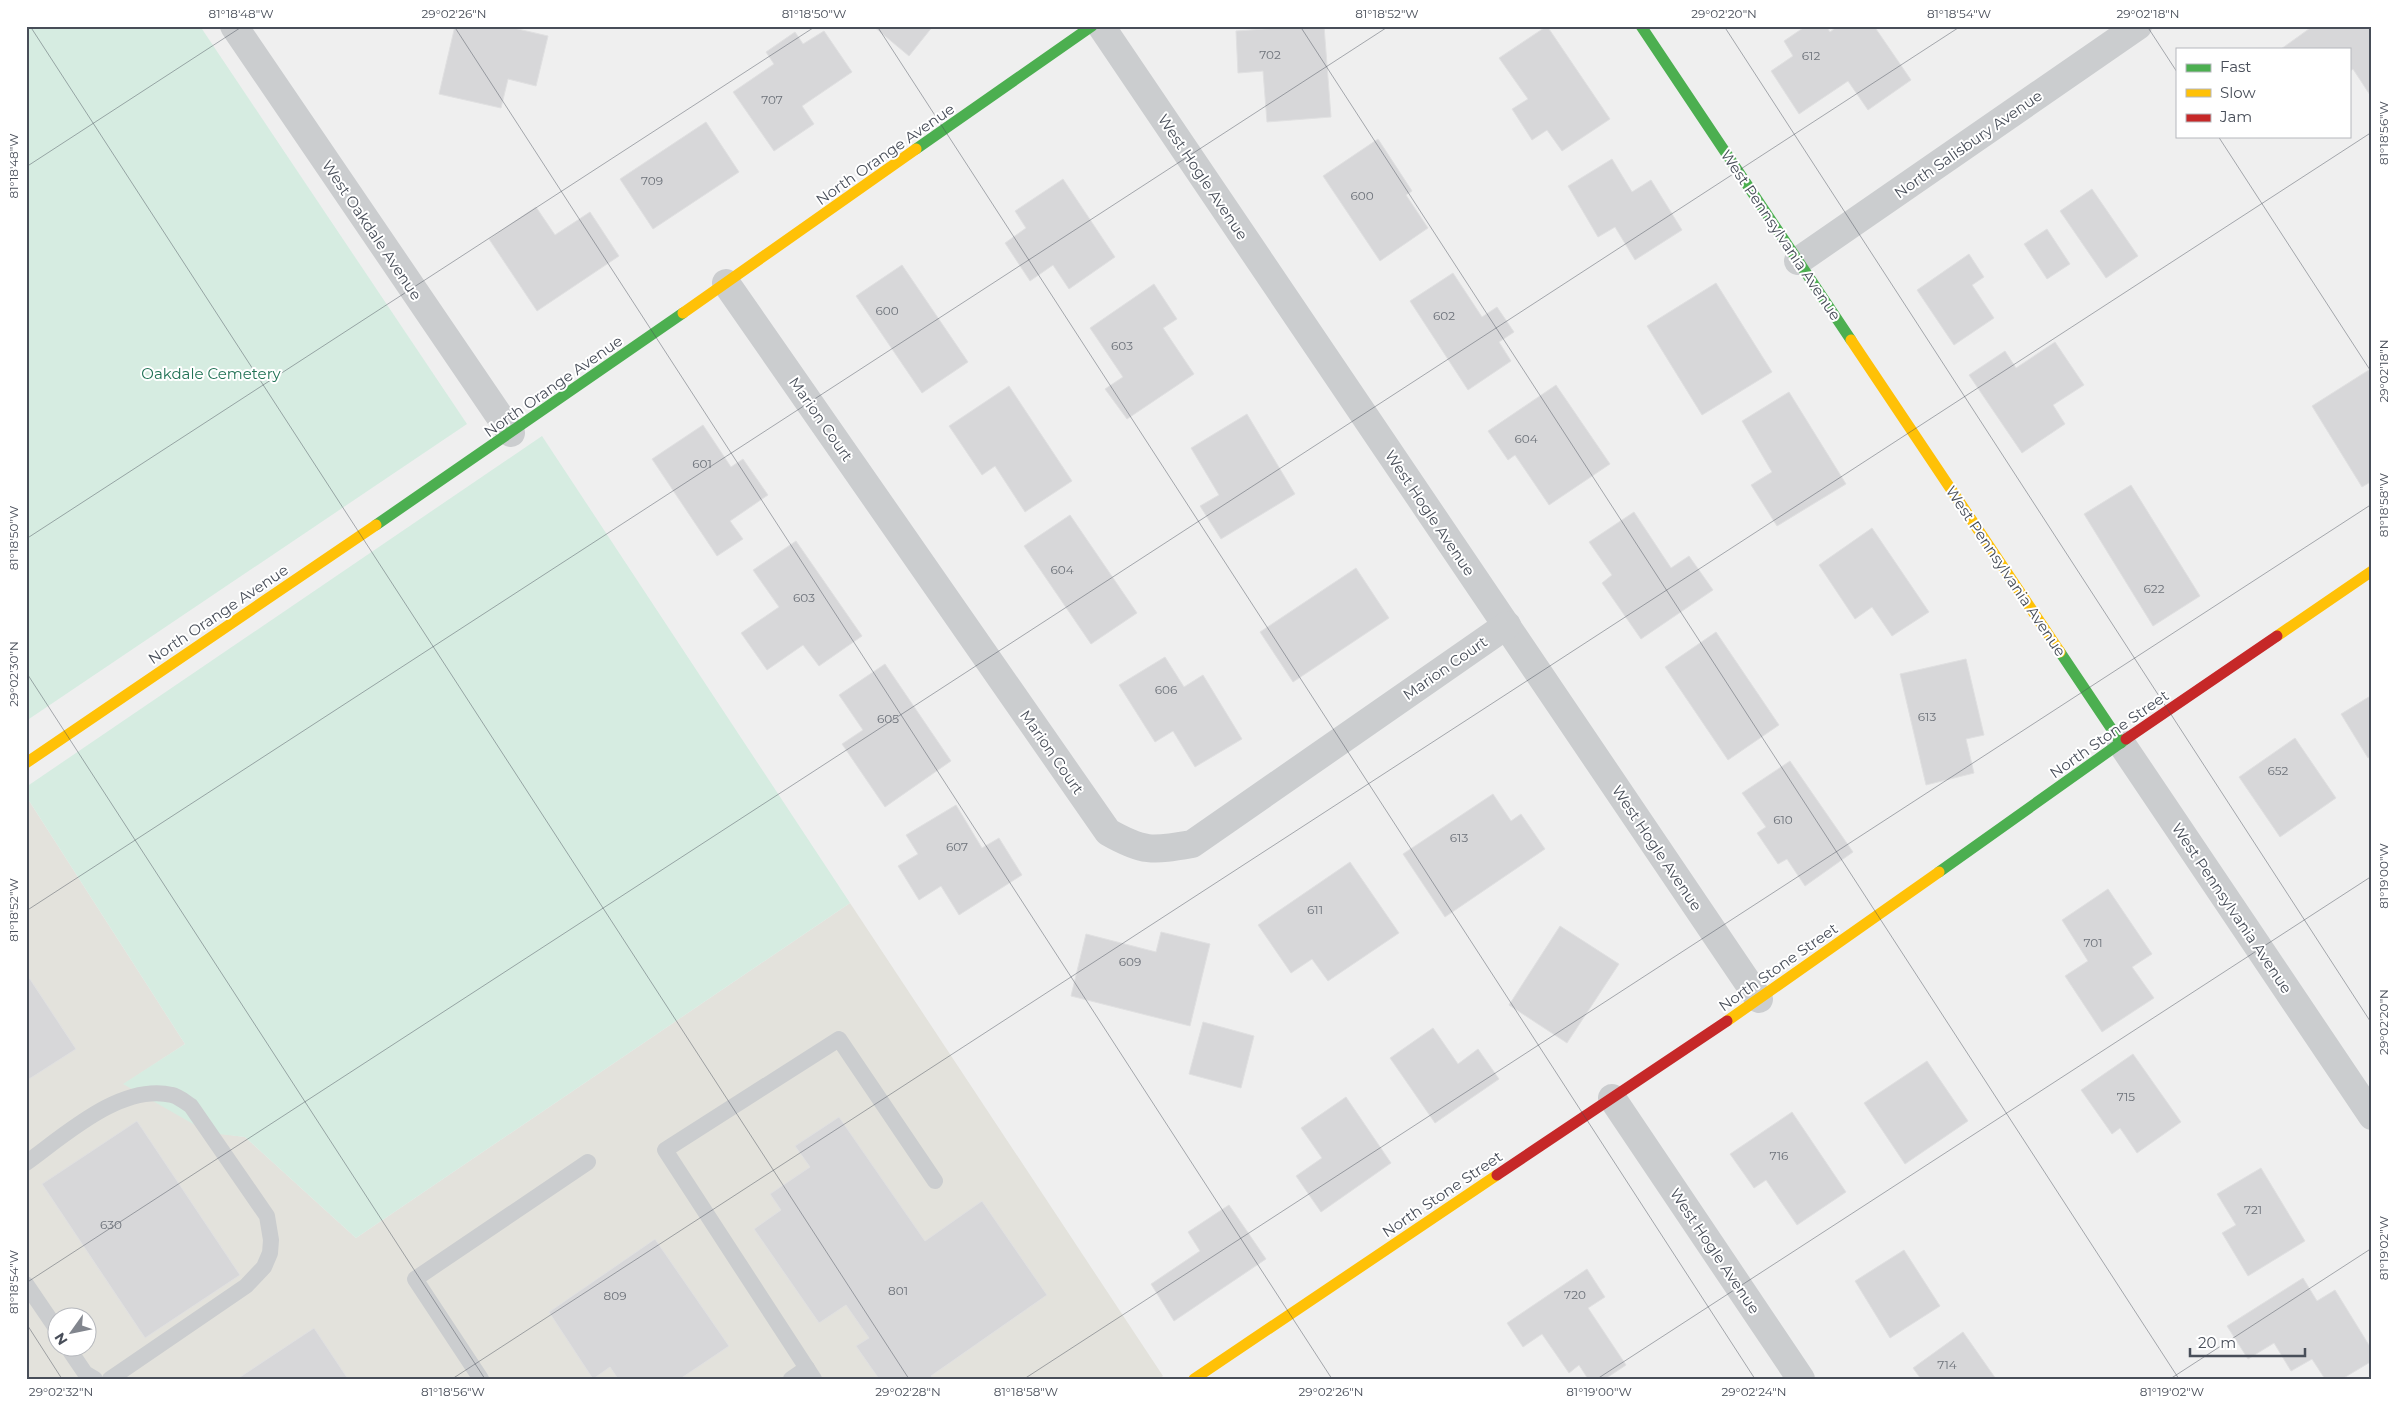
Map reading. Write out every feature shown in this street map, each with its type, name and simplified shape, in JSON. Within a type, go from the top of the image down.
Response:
[{"type":"street","name":"West Oakdale Avenue","points":[[234,26],[511,433]]},
{"type":"street","name":"North Orange Avenue","points":[[26,763],[511,433],[1092,26]]},
{"type":"street","name":"West Hogle Avenue","points":[[1101,26],[1759,999]]},
{"type":"street","name":"West Pennsylvania Avenue","points":[[1641,26],[2372,1116]]},
{"type":"street","name":"North Salisbury Avenue","points":[[1798,261],[2138,26]]},
{"type":"street","name":"Marion Court","points":[[726,283],[1108,832],[1134,847],[1163,849],[1192,844],[1506,625]]},
{"type":"street","name":"North Stone Street","points":[[1194,1379],[1759,999],[2121,743],[2372,571]]},
{"type":"street","name":"West Hogle Avenue","points":[[1612,1098],[1801,1379]]},
{"type":"lane","points":[[791,1379],[810,1373],[665,1150],[839,1038],[935,1181]]},
{"type":"lane","points":[[26,1163],[111,1104],[136,1095],[155,1093],[174,1095],[192,1106],[267,1216],[271,1240],[270,1253],[258,1275],[246,1286],[110,1379]]},
{"type":"lane","points":[[481,1379],[415,1279],[588,1162]]},
{"type":"lane","points":[[26,1284],[48,1316]]},
{"type":"lane","points":[[75,1358],[85,1373],[95,1379]]},
{"type":"shaded area","points":[[26,796],[185,1044],[124,1084],[209,1132],[245,1137],[356,1238],[850,903],[1163,1376],[1159,1379],[26,1379]]},
{"type":"green space","name":"Oakdale Cemetery","points":[[26,26],[200,26],[467,424],[26,721]]},
{"type":"green space","points":[[542,436],[850,903],[356,1238],[245,1137],[209,1133],[123,1084],[185,1044],[26,796],[26,787]]},
{"type":"building","points":[[455,26],[505,26],[548,36],[536,86],[508,79],[501,108],[439,94]]},
{"type":"building","points":[[873,26],[933,26],[909,56]]},
{"type":"building","points":[[1324,26],[1331,117],[1267,122],[1263,71],[1238,73],[1236,31]]},
{"type":"building","points":[[1547,26],[1610,119],[1562,151],[1547,130],[1532,140],[1512,109],[1528,99],[1499,58]]},
{"type":"building","points":[[1806,26],[1826,26],[1830,32],[1838,26],[1874,26],[1911,80],[1868,110],[1848,81],[1799,114],[1771,71],[1793,56],[1784,41]]},
{"type":"building","points":[[2313,26],[2372,26],[2372,98],[2353,69],[2350,71],[2350,48],[2282,48]]},
{"type":"building","points":[[824,31],[852,72],[802,106],[814,124],[774,151],[733,92],[774,64],[766,52],[795,32],[803,44]]},
{"type":"building","points":[[706,122],[739,172],[653,229],[620,179]]},
{"type":"building","points":[[1378,139],[1412,191],[1406,195],[1428,228],[1380,261],[1323,176]]},
{"type":"building","points":[[1612,159],[1632,192],[1651,180],[1682,230],[1635,260],[1615,227],[1598,237],[1568,186]]},
{"type":"building","points":[[1063,179],[1115,257],[1069,289],[1053,265],[1030,281],[1005,243],[1026,228],[1015,211]]},
{"type":"building","points":[[2092,189],[2138,256],[2106,278],[2060,211]]},
{"type":"building","points":[[536,207],[555,235],[590,212],[619,256],[537,311],[489,239]]},
{"type":"building","points":[[2047,229],[2070,264],[2047,279],[2024,244]]},
{"type":"building","points":[[1969,254],[1984,277],[1972,285],[1994,318],[1954,345],[1917,290]]},
{"type":"building","points":[[902,265],[968,362],[922,393],[856,296]]},
{"type":"building","points":[[1453,273],[1482,317],[1497,307],[1514,332],[1499,342],[1511,361],[1468,390],[1410,301]]},
{"type":"building","points":[[1716,283],[1772,372],[1702,415],[1647,326]]},
{"type":"building","points":[[1154,284],[1177,319],[1163,328],[1194,374],[1127,419],[1105,389],[1123,377],[1090,328]]},
{"type":"building","points":[[2055,342],[2084,385],[2053,405],[2065,424],[2022,453],[1969,375],[2005,351],[2016,368]]},
{"type":"building","points":[[2372,368],[2372,481],[2362,487],[2312,406]]},
{"type":"building","points":[[1556,385],[1610,464],[1549,505],[1515,455],[1508,460],[1488,431]]},
{"type":"building","points":[[1009,386],[1072,481],[1025,512],[995,466],[982,475],[949,426]]},
{"type":"building","points":[[1789,392],[1846,484],[1777,526],[1751,485],[1772,472],[1742,421]]},
{"type":"building","points":[[1247,414],[1295,494],[1221,539],[1200,506],[1219,495],[1191,448]]},
{"type":"building","points":[[703,425],[731,467],[743,459],[768,495],[730,521],[743,539],[717,556],[652,459]]},
{"type":"building","points":[[2131,485],[2200,596],[2153,626],[2084,514]]},
{"type":"building","points":[[1634,512],[1671,568],[1689,556],[1713,590],[1641,639],[1602,583],[1612,575],[1589,542]]},
{"type":"building","points":[[1070,515],[1137,613],[1091,644],[1024,546]]},
{"type":"building","points":[[1872,528],[1929,612],[1892,636],[1872,607],[1855,619],[1819,565]]},
{"type":"building","points":[[796,541],[862,636],[819,666],[803,645],[767,670],[741,633],[779,607],[753,570]]},
{"type":"building","points":[[1356,568],[1389,618],[1293,682],[1260,632]]},
{"type":"building","points":[[1716,632],[1779,725],[1728,760],[1665,667]]},
{"type":"building","points":[[1165,657],[1184,687],[1203,675],[1242,739],[1195,767],[1173,731],[1155,742],[1119,685]]},
{"type":"building","points":[[1966,659],[1984,735],[1966,739],[1974,773],[1926,785],[1900,674]]},
{"type":"building","points":[[885,664],[951,761],[885,807],[842,744],[863,730],[839,695]]},
{"type":"building","points":[[2372,695],[2372,756],[2368,758],[2341,714]]},
{"type":"building","points":[[2295,738],[2336,798],[2280,837],[2239,777]]},
{"type":"building","points":[[1790,761],[1853,852],[1805,886],[1787,859],[1778,864],[1757,833],[1766,827],[1742,793]]},
{"type":"building","points":[[1493,794],[1511,821],[1521,814],[1545,849],[1445,917],[1403,854]]},
{"type":"building","points":[[956,805],[982,848],[999,838],[1022,875],[959,915],[941,886],[919,900],[898,866],[918,854],[906,835]]},
{"type":"building","points":[[1350,862],[1399,933],[1328,981],[1312,959],[1291,973],[1258,925]]},
{"type":"building","points":[[2108,889],[2152,954],[2132,967],[2154,998],[2102,1032],[2065,976],[2088,961],[2062,920]]},
{"type":"building","points":[[1560,926],[1619,964],[1567,1043],[1509,1005]]},
{"type":"building","points":[[1161,932],[1210,944],[1190,1026],[1071,996],[1086,934],[1156,952]]},
{"type":"building","points":[[26,973],[76,1049],[26,1081]]},
{"type":"building","points":[[1203,1022],[1254,1036],[1241,1088],[1189,1074]]},
{"type":"building","points":[[1433,1028],[1458,1064],[1478,1049],[1499,1079],[1435,1123],[1390,1058]]},
{"type":"building","points":[[2133,1054],[2181,1122],[2137,1153],[2120,1128],[2112,1134],[2081,1090]]},
{"type":"building","points":[[1927,1061],[1968,1121],[1905,1164],[1864,1103]]},
{"type":"building","points":[[1346,1097],[1391,1163],[1321,1212],[1296,1176],[1322,1158],[1301,1128]]},
{"type":"building","points":[[1792,1112],[1846,1192],[1797,1225],[1766,1180],[1754,1188],[1730,1154]]},
{"type":"building","points":[[839,1117],[925,1241],[982,1201],[1047,1295],[931,1376],[933,1379],[879,1379],[856,1346],[869,1338],[846,1305],[819,1323],[754,1229],[781,1210],[770,1194],[810,1167],[795,1146]]},
{"type":"building","points":[[137,1121],[240,1275],[145,1338],[42,1184]]},
{"type":"building","points":[[2261,1168],[2305,1241],[2248,1276],[2222,1233],[2236,1225],[2217,1194]]},
{"type":"building","points":[[1229,1205],[1266,1259],[1174,1321],[1151,1284],[1200,1251],[1188,1232]]},
{"type":"building","points":[[655,1239],[729,1346],[680,1379],[618,1379],[610,1367],[593,1379],[549,1312]]},
{"type":"building","points":[[1904,1250],[1940,1306],[1890,1338],[1855,1281]]},
{"type":"building","points":[[1587,1269],[1605,1297],[1588,1308],[1626,1365],[1605,1379],[1588,1379],[1579,1365],[1569,1373],[1542,1334],[1523,1347],[1507,1323]]},
{"type":"building","points":[[2303,1278],[2317,1301],[2335,1290],[2372,1350],[2372,1361],[2342,1379],[2325,1379],[2312,1359],[2291,1371],[2274,1343],[2248,1359],[2227,1326]]},
{"type":"building","points":[[314,1328],[348,1379],[241,1379],[240,1377]]},
{"type":"building","points":[[1963,1332],[1996,1379],[1921,1379],[1913,1368]]},
{"type":"traffic: fast","points":[[916,149],[1092,26]]},
{"type":"traffic: fast","points":[[1641,26],[1851,340]]},
{"type":"traffic: fast","points":[[376,525],[683,313]]},
{"type":"traffic: fast","points":[[2060,652],[2121,743]]},
{"type":"traffic: fast","points":[[1939,872],[2126,739]]},
{"type":"traffic: slow","points":[[683,313],[916,149]]},
{"type":"traffic: slow","points":[[1851,340],[2060,652]]},
{"type":"traffic: slow","points":[[26,763],[376,525]]},
{"type":"traffic: slow","points":[[2277,636],[2372,571]]},
{"type":"traffic: slow","points":[[1727,1021],[1939,872]]},
{"type":"traffic: slow","points":[[1194,1379],[1497,1175]]},
{"type":"traffic: jam","points":[[2126,739],[2277,636]]},
{"type":"traffic: jam","points":[[1497,1175],[1727,1021]]}]
